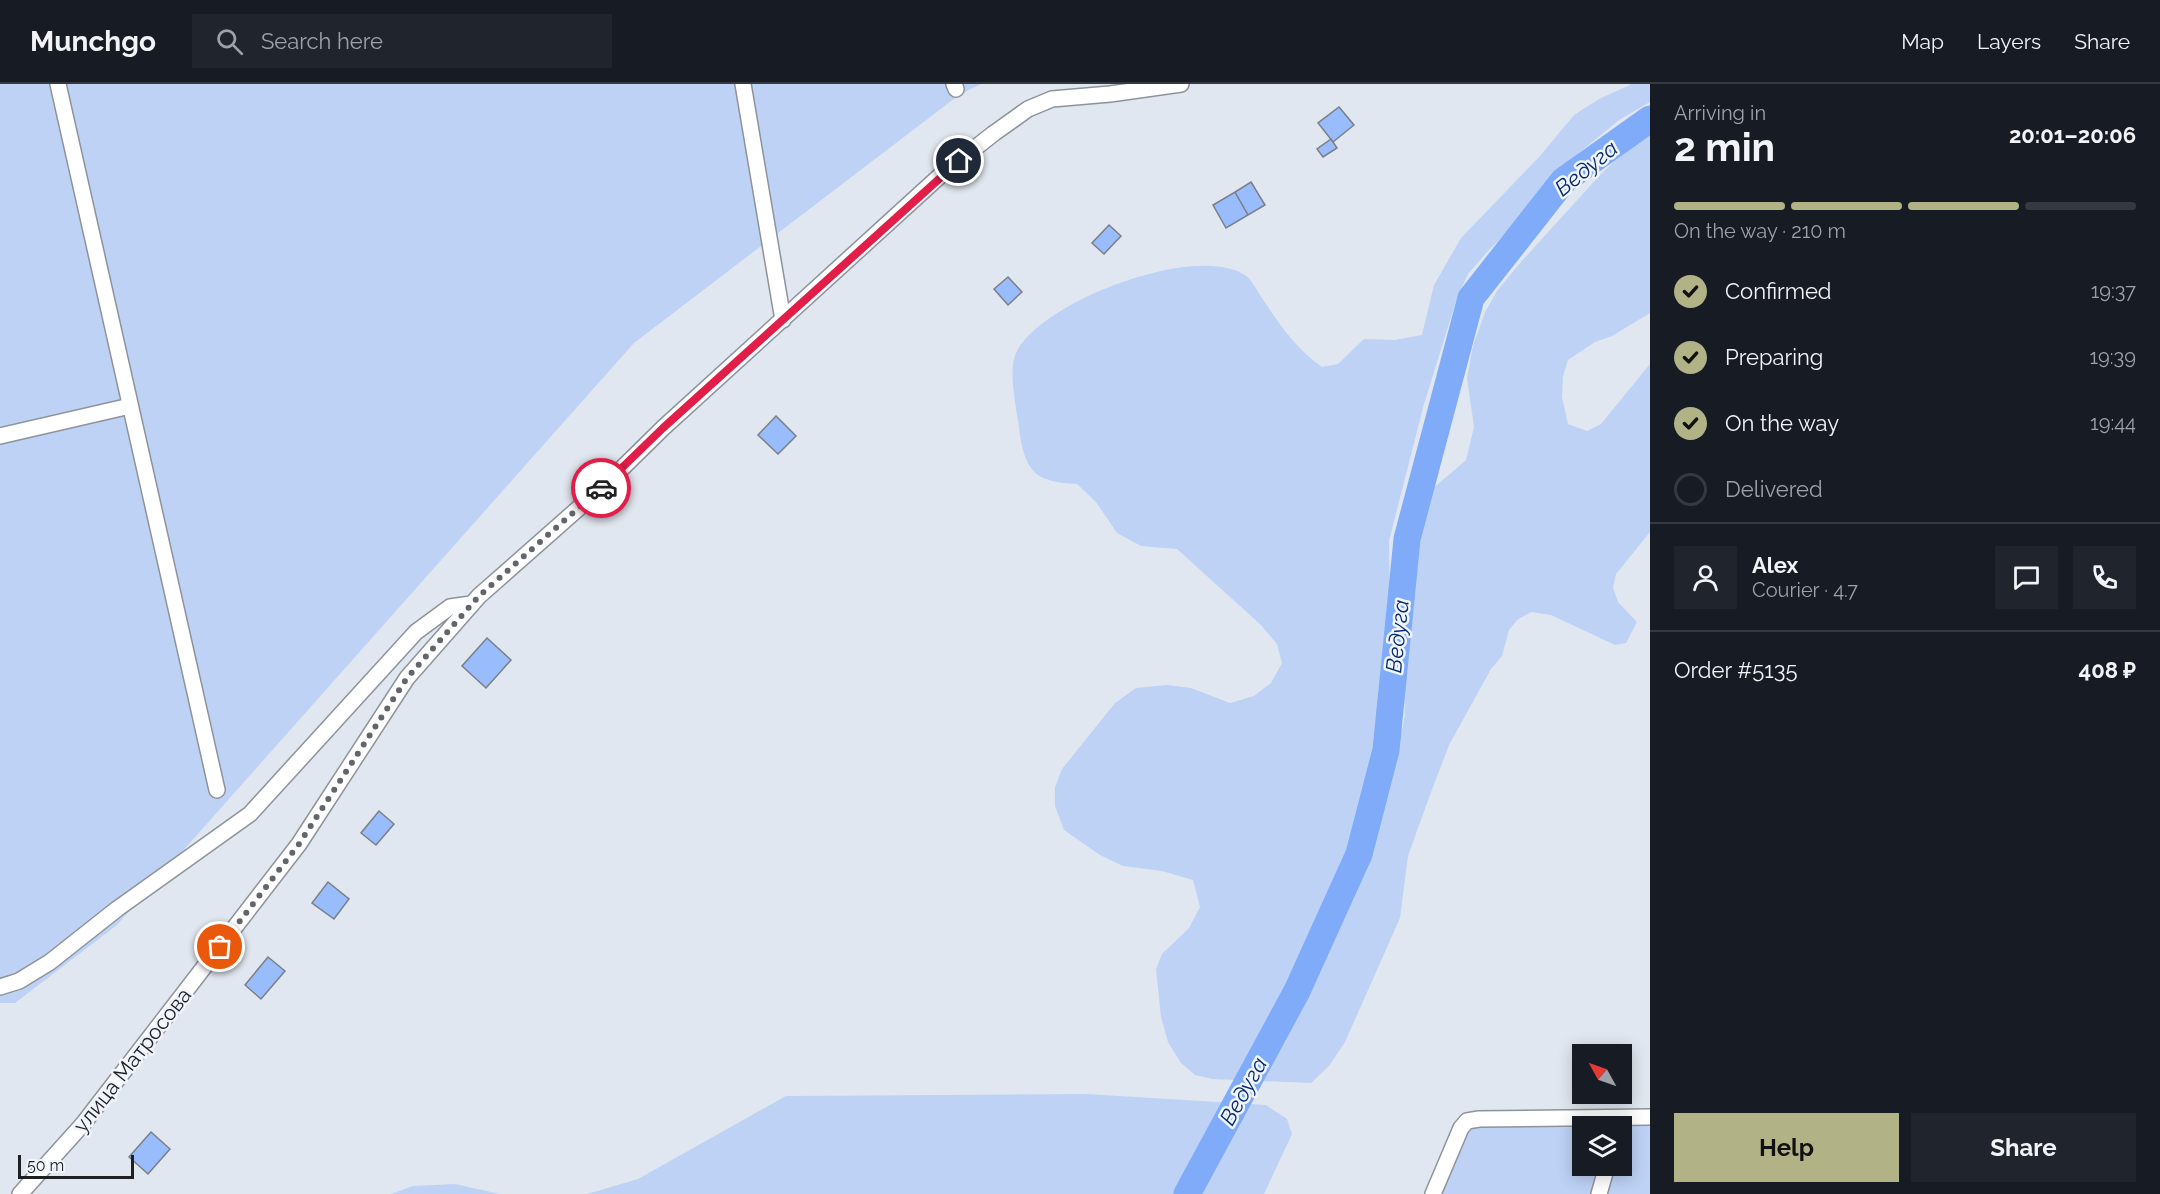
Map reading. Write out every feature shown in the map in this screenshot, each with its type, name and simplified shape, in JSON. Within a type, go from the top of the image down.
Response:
[{"type":"street","points":[[58,84],[217,790]]},
{"type":"street","points":[[742,84],[783,320]]},
{"type":"street","name":"улица Матросова","points":[[20,1194],[83,1124],[299,844],[407,678],[471,604],[942,174],[1028,110],[1052,99],[1127,88],[1181,84]]},
{"type":"street","points":[[0,436],[130,406]]},
{"type":"street","points":[[0,987],[19,981],[50,962],[117,909],[250,814],[416,632],[450,607],[471,604]]},
{"type":"street","points":[[1632,1120],[1650,1117]]},
{"type":"street","points":[[1433,1194],[1461,1128],[1467,1121],[1479,1119],[1572,1121]]},
{"type":"street","points":[[1599,1194],[1604,1176]]},
{"type":"shaded area","points":[[0,84],[981,84],[959,95],[634,343],[117,925],[15,1003],[0,1003]]},
{"type":"shaded area","points":[[1632,84],[1650,84],[1650,102],[1619,120],[1573,158],[1524,215],[1468,274],[1458,295],[1424,404],[1389,541],[1390,604],[1378,693],[1378,738],[1394,746],[1401,734],[1405,716],[1403,666],[1418,528],[1430,491],[1466,460],[1474,427],[1467,378],[1473,346],[1485,312],[1497,291],[1521,262],[1600,175],[1650,127],[1650,313],[1612,336],[1595,342],[1568,360],[1563,376],[1562,397],[1568,424],[1587,431],[1601,424],[1650,364],[1650,532],[1616,574],[1613,588],[1618,602],[1637,622],[1626,643],[1615,645],[1551,615],[1531,612],[1517,620],[1509,630],[1502,656],[1491,669],[1449,745],[1408,856],[1400,918],[1345,1042],[1329,1066],[1311,1083],[1212,1079],[1195,1075],[1181,1063],[1168,1042],[1161,1017],[1156,969],[1162,954],[1189,928],[1200,907],[1193,880],[1162,871],[1123,866],[1100,855],[1064,830],[1055,806],[1055,787],[1062,769],[1115,703],[1136,688],[1167,685],[1191,688],[1230,703],[1254,696],[1271,683],[1282,663],[1277,644],[1261,625],[1177,549],[1141,546],[1117,533],[1096,502],[1077,484],[1053,481],[1036,474],[1026,459],[1020,435],[1014,393],[1013,371],[1016,353],[1031,333],[1056,314],[1088,296],[1124,281],[1161,271],[1197,266],[1227,268],[1249,278],[1290,337],[1322,367],[1338,364],[1364,339],[1395,340],[1422,335],[1434,285],[1461,238],[1540,156],[1574,115],[1599,99]]},
{"type":"shaded area","points":[[1087,1094],[1266,1105],[1287,1119],[1292,1134],[1264,1194],[587,1194],[638,1179],[786,1096]]},
{"type":"shaded area","points":[[1632,1121],[1650,1121],[1650,1194],[1438,1194],[1464,1123],[1572,1122],[1572,1176],[1632,1176]]},
{"type":"shaded area","points":[[455,1184],[500,1194],[391,1194],[413,1186]]},
{"type":"building","points":[[1339,107],[1354,125],[1333,142],[1318,123]]},
{"type":"building","points":[[1331,139],[1337,148],[1323,157],[1317,149]]},
{"type":"building","points":[[1251,182],[1265,205],[1248,215],[1235,192]]},
{"type":"building","points":[[1235,192],[1248,215],[1226,228],[1213,205]]},
{"type":"building","points":[[1109,225],[1121,236],[1104,254],[1092,243]]},
{"type":"building","points":[[1008,277],[1022,292],[1008,305],[994,289]]},
{"type":"building","points":[[776,416],[796,436],[778,454],[758,435]]},
{"type":"building","points":[[487,638],[511,660],[486,688],[462,666]]},
{"type":"building","points":[[379,811],[394,824],[376,845],[361,833]]},
{"type":"building","points":[[328,882],[349,899],[334,919],[312,903]]},
{"type":"building","points":[[268,957],[285,971],[261,999],[245,985]]},
{"type":"building","points":[[151,1132],[170,1149],[148,1174],[129,1157]]},
{"type":"waterway","name":"Ведуга","points":[[1187,1194],[1297,991],[1359,854],[1386,750],[1407,539],[1471,298],[1563,181],[1650,119]]},
{"type":"way so far","points":[[220,947],[299,844],[407,678],[479,596],[601,488]]},
{"type":"route","points":[[601,488],[663,428],[959,161]]}]
